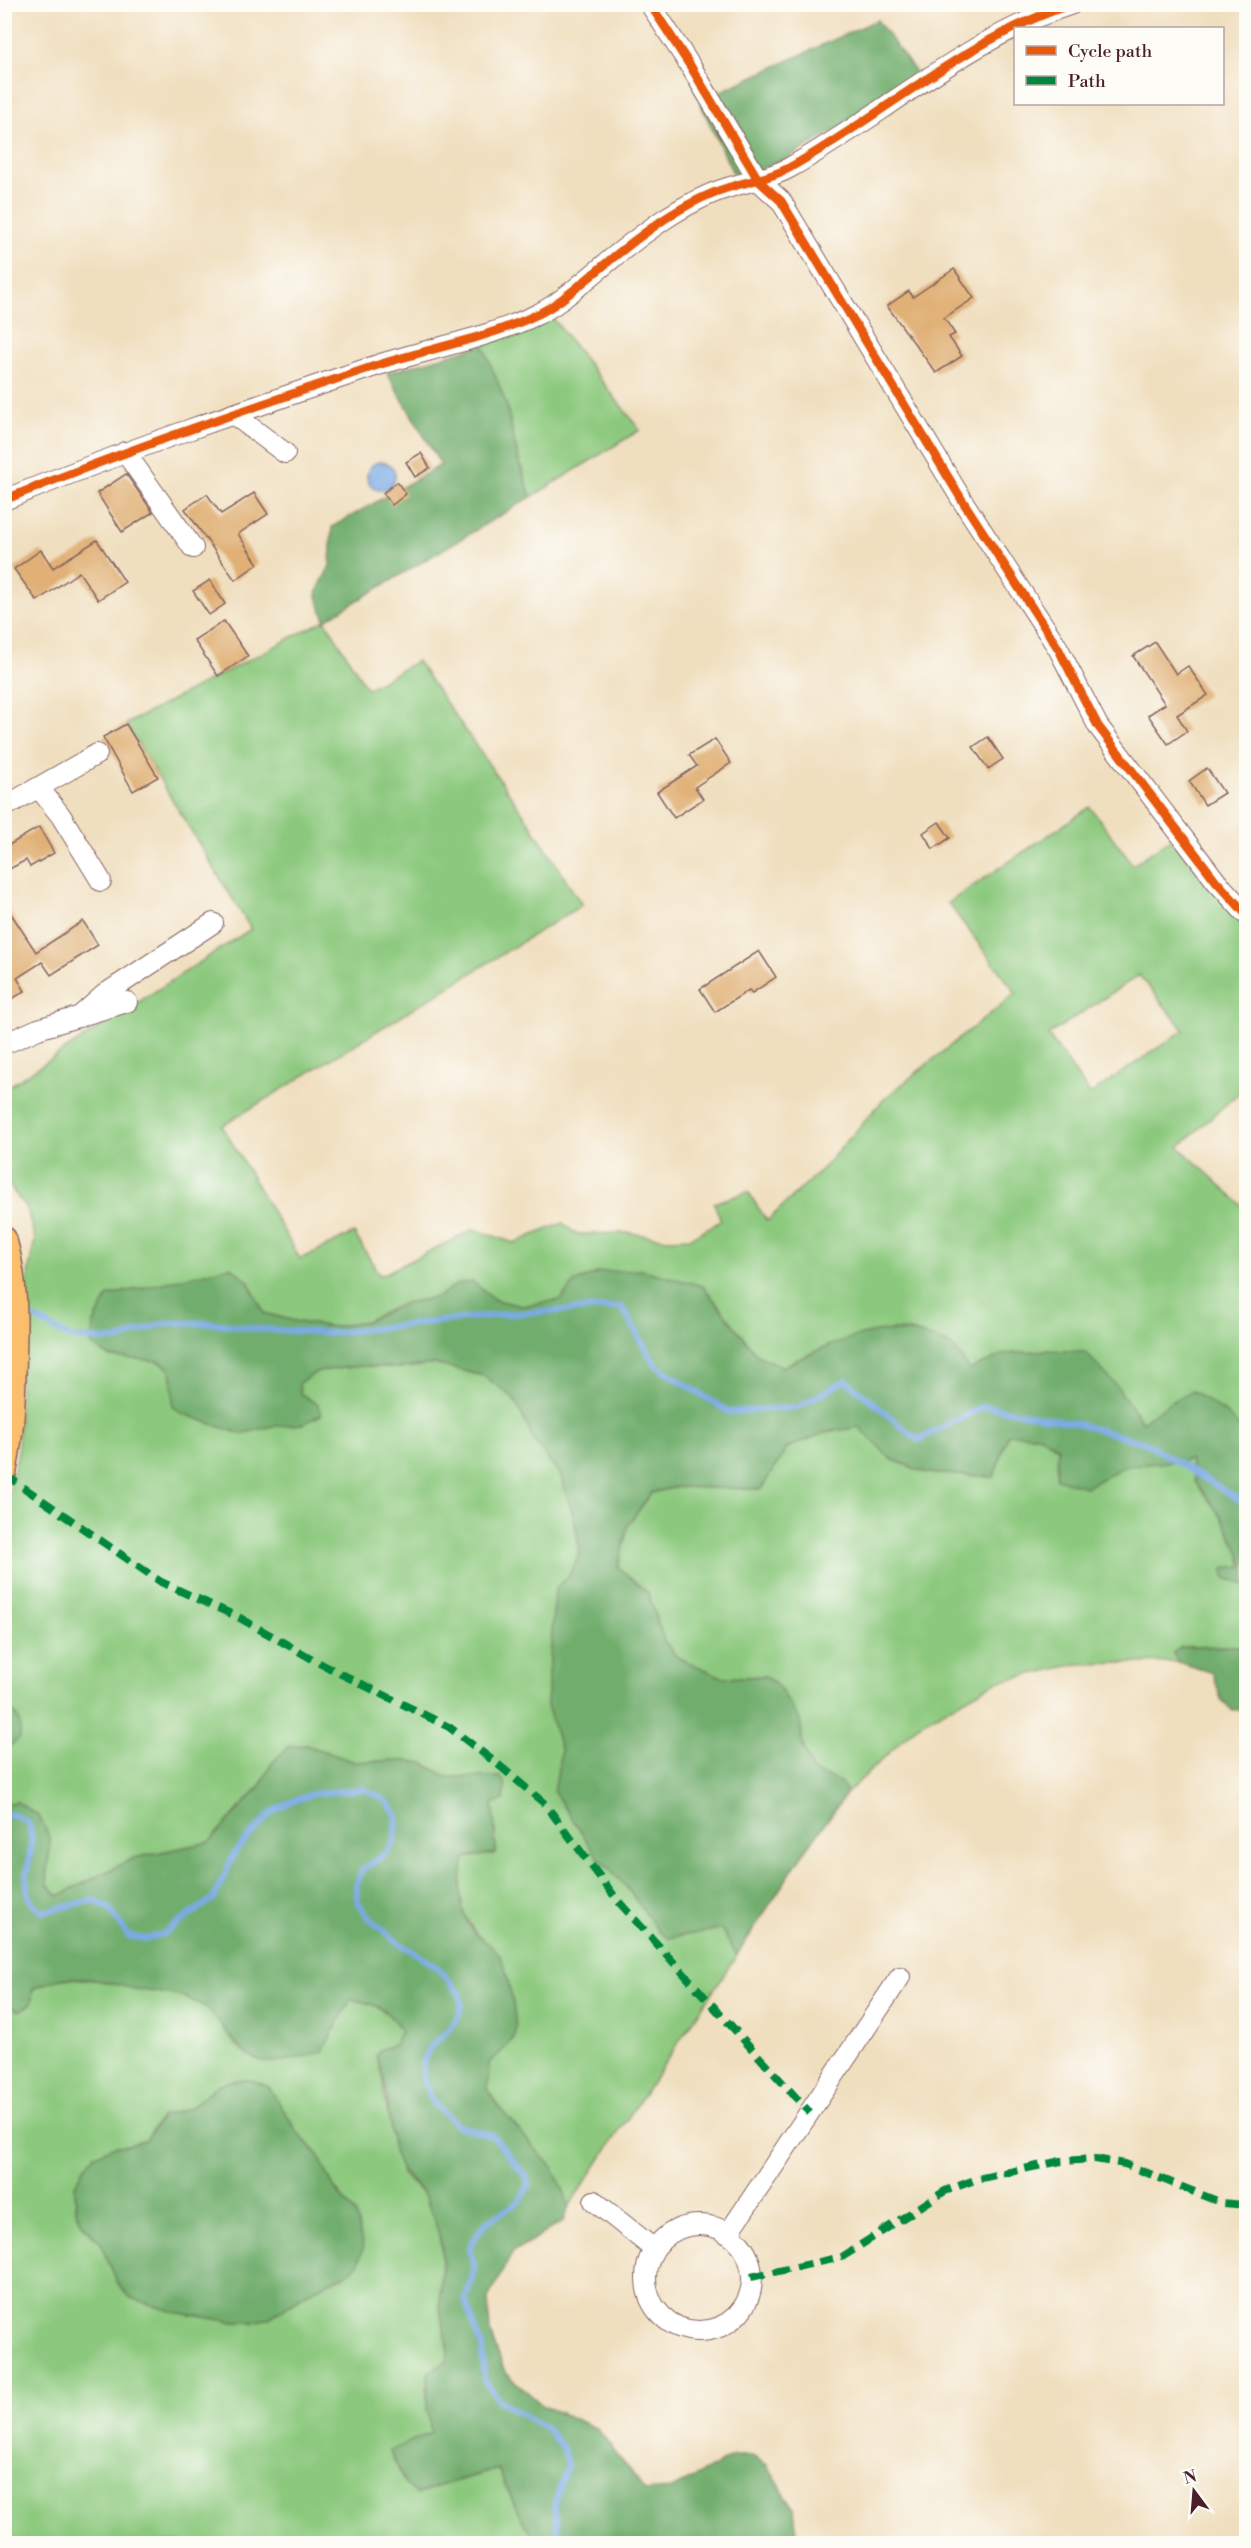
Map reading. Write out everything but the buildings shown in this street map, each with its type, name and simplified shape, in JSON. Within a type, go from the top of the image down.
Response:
[{"type":"main road","points":[[4,1239],[10,1258],[15,1313],[12,1431],[4,1473]]},
{"type":"street","points":[[650,4],[691,67],[759,181],[781,201],[962,500],[1058,648],[1098,726],[1215,881],[1246,914]]},
{"type":"street","points":[[1019,27],[1044,14],[1072,4]]},
{"type":"street","points":[[4,500],[125,452],[233,414],[535,316],[560,302],[627,246],[691,203],[729,187],[759,181],[787,170],[893,103],[957,59],[1014,30]]},
{"type":"street","points":[[233,414],[285,453]]},
{"type":"street","points":[[125,452],[193,548]]},
{"type":"street","points":[[4,807],[97,754]]},
{"type":"street","points":[[39,788],[61,816],[101,880]]},
{"type":"street","points":[[79,1017],[105,994],[213,923]]},
{"type":"street","points":[[4,1044],[38,1029],[127,1002]]},
{"type":"street","points":[[728,2234],[900,1977]]},
{"type":"street","points":[[594,2201],[654,2249]]},
{"type":"street","points":[[692,2225],[717,2228],[728,2234],[738,2242],[748,2258],[752,2277],[750,2290],[738,2312],[718,2327],[705,2330],[680,2327],[664,2317],[652,2302],[645,2278],[647,2265],[654,2249],[668,2234],[692,2225]]},
{"type":"green space","points":[[877,20],[919,77],[902,92],[784,160],[747,174],[733,173],[700,103]]},
{"type":"green space","points":[[551,316],[640,430],[531,497],[483,345]]},
{"type":"green space","points":[[483,345],[507,406],[518,460],[531,497],[325,620],[316,593],[330,566],[332,527],[441,465],[387,373]]},
{"type":"green space","points":[[325,620],[367,689],[417,661],[529,822],[582,905],[222,1126],[300,1259],[354,1233],[380,1276],[474,1229],[514,1243],[563,1223],[576,1234],[630,1233],[668,1239],[690,1238],[721,1221],[714,1203],[748,1192],[767,1221],[826,1165],[885,1098],[1016,993],[948,903],[1090,807],[1133,865],[1175,836],[1246,923],[1246,1088],[1179,1147],[1246,1209],[1246,1442],[1244,1436],[1171,1402],[1142,1422],[1115,1384],[1005,1354],[970,1371],[931,1339],[910,1331],[892,1330],[852,1338],[782,1367],[757,1355],[703,1286],[574,1283],[560,1300],[521,1306],[493,1299],[473,1282],[457,1284],[438,1297],[405,1303],[366,1321],[334,1327],[298,1322],[264,1313],[248,1281],[231,1267],[108,1296],[94,1323],[110,1357],[146,1359],[163,1364],[169,1369],[172,1377],[173,1406],[181,1413],[241,1434],[272,1426],[303,1424],[318,1405],[300,1393],[299,1383],[318,1371],[362,1366],[402,1368],[435,1364],[484,1376],[511,1396],[534,1441],[560,1474],[574,1517],[579,1547],[578,1557],[569,1575],[555,1589],[547,1704],[561,1751],[555,1792],[598,1857],[627,1887],[668,1938],[721,1929],[737,1955],[569,2206],[562,2186],[497,2105],[488,2090],[488,2064],[514,2038],[500,1955],[474,1931],[462,1909],[459,1883],[465,1858],[496,1853],[493,1803],[504,1800],[505,1783],[500,1777],[447,1777],[423,1763],[399,1760],[355,1762],[306,1745],[272,1763],[260,1786],[209,1842],[134,1858],[58,1896],[47,1883],[50,1839],[17,1802],[5,1804],[4,1749],[20,1721],[5,1701],[4,1517],[18,1451],[23,1301],[35,1239],[27,1209],[5,1180],[5,1089],[251,929],[126,724]],"holes":[[[1139,975],[1184,1030],[1090,1094],[1048,1035]]]},
{"type":"green space","points":[[231,1267],[248,1281],[264,1313],[298,1322],[334,1327],[367,1321],[405,1303],[438,1297],[457,1284],[473,1282],[493,1299],[521,1306],[560,1300],[574,1283],[599,1272],[642,1270],[703,1286],[757,1355],[782,1367],[836,1343],[874,1333],[894,1331],[913,1333],[946,1343],[955,1350],[970,1370],[1004,1354],[1046,1350],[1085,1352],[1115,1384],[1142,1422],[1192,1391],[1224,1412],[1237,1425],[1246,1442],[1246,1585],[1225,1578],[1224,1568],[1243,1566],[1239,1551],[1221,1516],[1196,1483],[1190,1460],[1125,1466],[1086,1487],[1056,1479],[1058,1447],[1039,1435],[1008,1434],[994,1477],[926,1473],[891,1459],[859,1427],[826,1432],[787,1448],[761,1489],[677,1487],[651,1493],[628,1525],[618,1567],[648,1593],[664,1641],[677,1657],[724,1678],[765,1676],[779,1687],[801,1722],[802,1742],[812,1771],[840,1782],[847,1793],[800,1858],[737,1955],[721,1929],[668,1938],[659,1932],[627,1888],[598,1857],[554,1792],[561,1751],[547,1705],[555,1589],[569,1575],[578,1557],[579,1547],[574,1517],[560,1474],[534,1441],[517,1404],[511,1396],[484,1376],[435,1364],[402,1368],[362,1366],[318,1371],[299,1383],[300,1393],[318,1405],[321,1415],[303,1424],[272,1426],[241,1434],[181,1413],[173,1406],[172,1375],[167,1366],[159,1361],[110,1357],[91,1344],[94,1323],[108,1296]]},
{"type":"green space","points":[[860,1427],[891,1459],[926,1473],[994,1477],[1008,1434],[1039,1435],[1058,1447],[1086,1486],[1125,1466],[1190,1459],[1196,1483],[1221,1516],[1239,1551],[1243,1566],[1225,1568],[1225,1578],[1246,1585],[1246,1646],[1182,1647],[1173,1653],[1178,1662],[1078,1664],[996,1682],[918,1725],[847,1793],[840,1782],[812,1771],[802,1742],[801,1722],[765,1676],[724,1678],[677,1657],[664,1641],[648,1593],[618,1568],[628,1525],[651,1493],[677,1487],[761,1489],[787,1448],[826,1432]]},
{"type":"green space","points":[[1246,1646],[1246,1709],[1232,1710],[1221,1699],[1213,1673],[1178,1662],[1173,1653],[1182,1647]]},
{"type":"green space","points":[[5,1701],[20,1721],[20,1738],[5,1749]]},
{"type":"green space","points":[[306,1745],[355,1762],[399,1760],[423,1763],[447,1777],[500,1777],[505,1783],[504,1800],[493,1803],[496,1853],[465,1858],[461,1877],[462,1906],[468,1924],[498,1953],[514,2008],[514,2037],[489,2064],[488,2090],[497,2105],[553,2169],[569,2206],[563,2221],[513,2252],[488,2298],[490,2333],[505,2372],[542,2405],[598,2429],[645,2491],[672,2489],[733,2456],[752,2456],[767,2465],[794,2509],[798,2543],[539,2543],[521,2517],[498,2469],[417,2494],[406,2485],[390,2451],[431,2432],[427,2410],[428,2373],[447,2361],[448,2347],[440,2307],[442,2251],[440,2238],[423,2193],[398,2165],[386,2094],[376,2056],[379,2050],[394,2045],[401,2030],[386,2012],[374,2005],[351,1999],[322,2052],[295,2059],[267,2062],[258,2060],[243,2051],[210,2011],[203,2006],[188,1998],[171,1994],[94,1980],[68,1978],[33,1989],[31,2004],[19,2011],[5,2004],[5,1804],[17,1802],[39,1816],[50,1839],[47,1883],[58,1896],[134,1858],[209,1842],[260,1786],[272,1763],[289,1746]]},
{"type":"green space","points":[[71,1978],[103,1981],[176,1995],[201,2004],[215,2016],[225,2030],[322,2052],[351,1999],[374,2005],[390,2017],[401,2030],[394,2045],[379,2050],[376,2056],[382,2072],[384,2097],[402,2174],[424,2195],[438,2230],[442,2253],[440,2308],[449,2346],[447,2360],[426,2387],[431,2432],[390,2452],[406,2485],[417,2494],[498,2469],[521,2517],[539,2543],[5,2543],[4,2004],[19,2011],[31,2004],[33,1989],[48,1981]],"holes":[[[234,2080],[252,2080],[269,2087],[297,2132],[318,2155],[334,2188],[356,2215],[345,2275],[314,2289],[269,2318],[253,2322],[235,2322],[174,2312],[131,2298],[118,2284],[101,2243],[82,2224],[76,2210],[75,2185],[112,2147],[146,2140],[161,2117],[190,2108],[217,2085]]]},
{"type":"green space","points":[[234,2080],[252,2080],[269,2087],[297,2132],[318,2155],[334,2188],[356,2215],[363,2248],[358,2264],[345,2275],[314,2289],[269,2318],[253,2322],[235,2322],[174,2312],[131,2298],[118,2284],[101,2243],[82,2223],[76,2211],[75,2185],[83,2169],[95,2155],[112,2147],[146,2140],[161,2117],[190,2108],[217,2085]]},
{"type":"water","points":[[381,462],[391,466],[395,476],[391,486],[381,490],[371,486],[367,476],[371,466]]},
{"type":"waterway","points":[[35,1318],[71,1338],[116,1340],[164,1323],[213,1323],[258,1329],[333,1333],[506,1314],[622,1307],[655,1365],[729,1412],[798,1407],[846,1380],[918,1440],[984,1406],[1074,1423],[1146,1443],[1246,1504]]},
{"type":"waterway","points":[[4,1815],[13,1814],[29,1823],[31,1840],[26,1881],[27,1890],[35,1906],[43,1912],[93,1900],[109,1908],[128,1936],[146,1939],[163,1934],[214,1898],[235,1852],[271,1813],[286,1804],[312,1794],[365,1789],[388,1802],[397,1816],[395,1841],[385,1854],[362,1870],[356,1886],[358,1902],[367,1916],[397,1942],[436,1966],[459,1992],[462,2006],[459,2014],[450,2029],[431,2046],[423,2062],[423,2078],[432,2102],[458,2126],[493,2136],[527,2178],[528,2186],[520,2201],[485,2223],[471,2244],[470,2252],[475,2268],[465,2301],[482,2346],[484,2380],[500,2401],[546,2428],[563,2448],[567,2465],[554,2506],[559,2537],[568,2544]]},
{"type":"marked path","points":[[4,1474],[161,1582],[240,1618],[323,1665],[449,1727],[500,1766],[545,1804],[618,1901],[810,2113]]},
{"type":"marked path","points":[[751,2277],[842,2257],[945,2191],[977,2179],[1061,2161],[1095,2159],[1125,2164],[1222,2203],[1246,2205]]},
{"type":"cycle path","points":[[650,4],[691,67],[759,181],[781,201],[962,500],[1058,648],[1098,726],[1216,881],[1246,914]]},
{"type":"cycle path","points":[[1018,27],[1072,4]]},
{"type":"cycle path","points":[[4,500],[235,414],[375,366],[496,331],[543,312],[678,210],[718,191],[789,168],[859,125],[961,57],[1014,29]]}]
